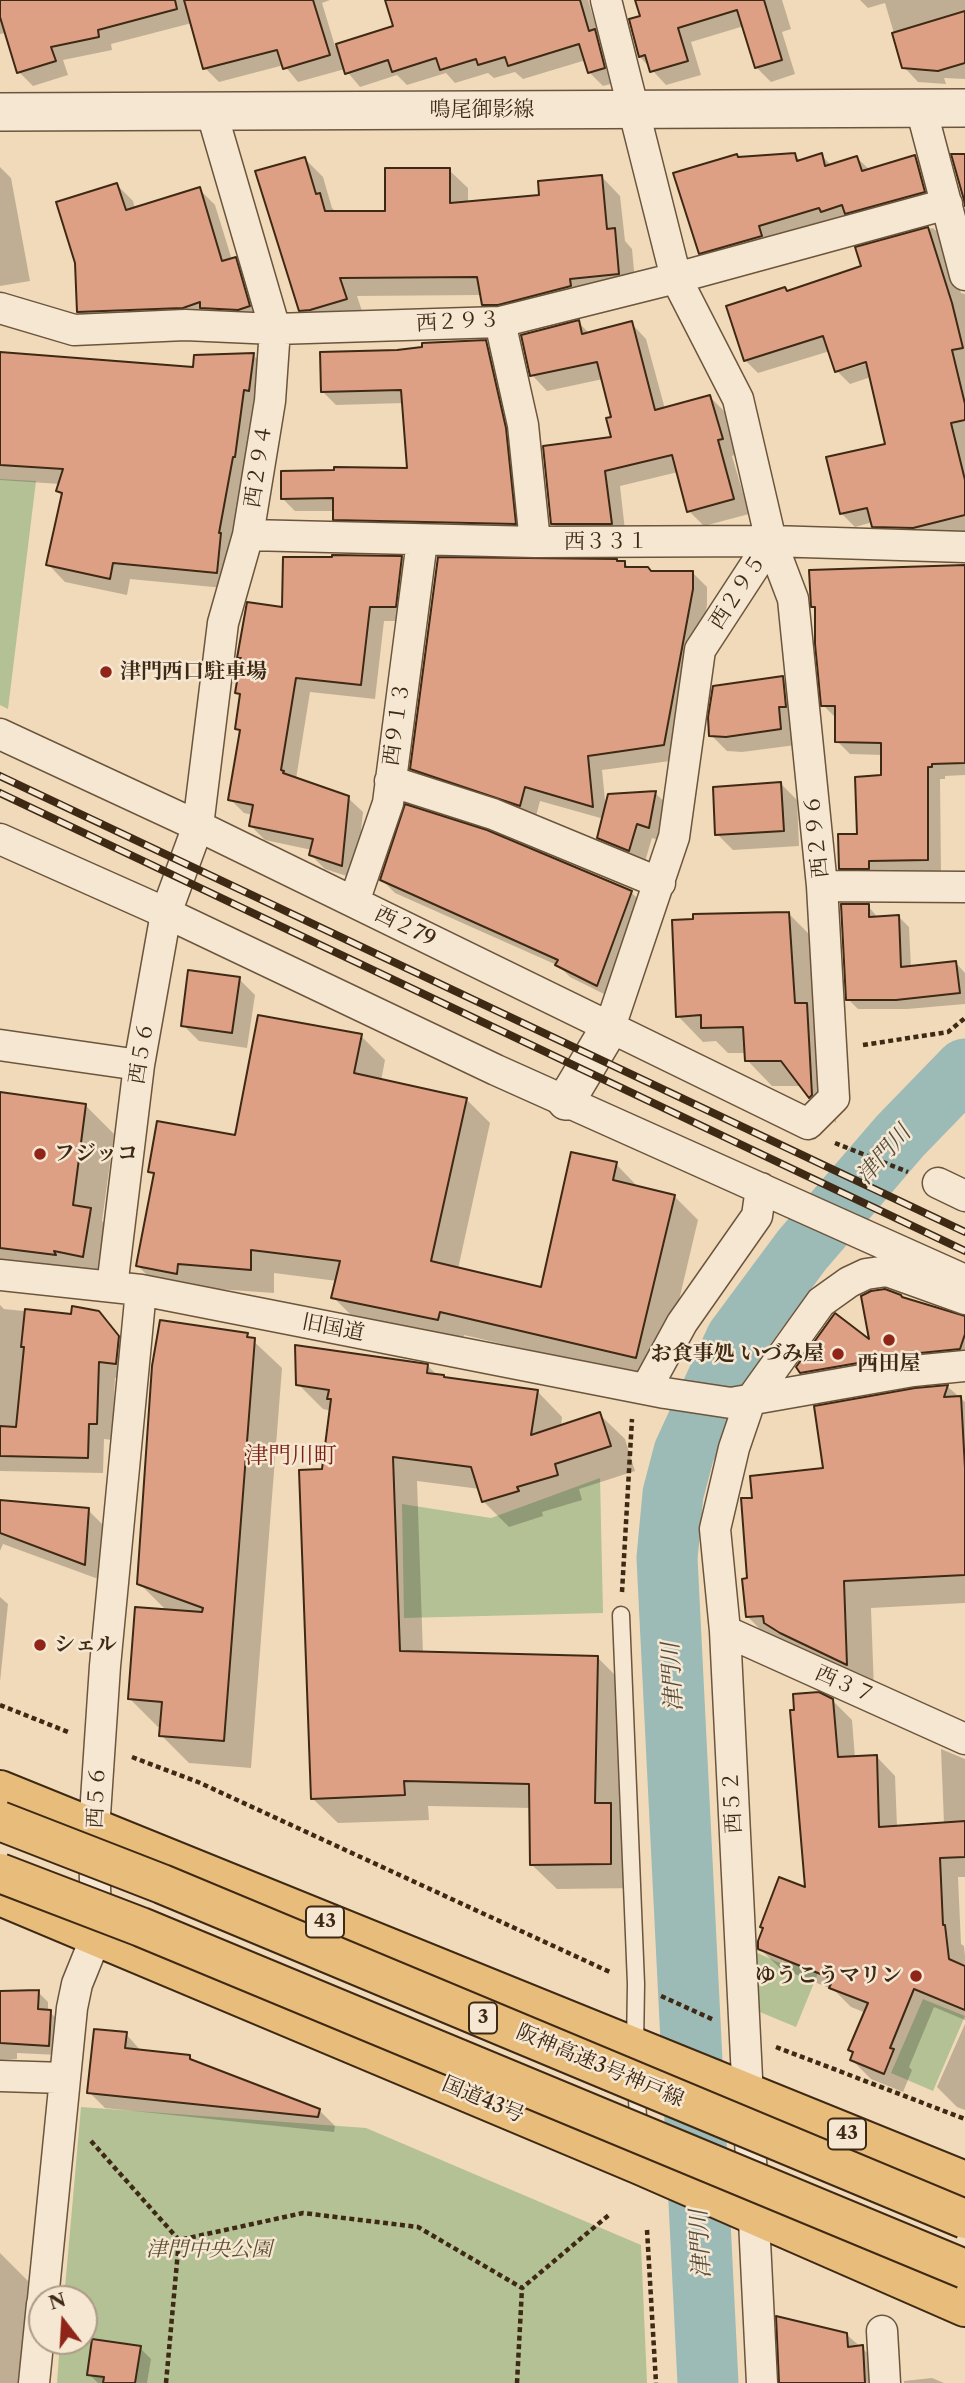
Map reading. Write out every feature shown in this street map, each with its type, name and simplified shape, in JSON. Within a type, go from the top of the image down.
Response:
[{"type":"highway","name":"43","points":[[0,1790],[965,2181]]},
{"type":"highway","name":"阪神高速3号神戸線","points":[[0,1821],[162,1884],[965,2219]]},
{"type":"highway","name":"3","points":[[0,1873],[141,1927],[965,2269]]},
{"type":"highway","name":"国道43号","points":[[0,1896],[650,2169],[965,2307]]},
{"type":"street","name":"西２９５","points":[[566,1101],[610,1027],[674,837],[701,650],[771,541],[738,399],[676,278],[606,0]]},
{"type":"street","points":[[921,108],[965,275]]},
{"type":"street","name":"鳴尾御影線","points":[[0,112],[965,108]]},
{"type":"street","name":"西２９４","points":[[198,825],[223,623],[248,535],[270,401],[275,329],[211,110]]},
{"type":"street","name":"西２９３","points":[[0,308],[74,330],[185,326],[275,329],[500,322],[676,278],[947,204]]},
{"type":"street","points":[[500,322],[523,425],[535,542]]},
{"type":"street","name":"西３３１","points":[[248,535],[422,541],[771,541],[965,547]]},
{"type":"street","name":"西９１３","points":[[354,902],[388,803],[422,541]]},
{"type":"street","name":"西２９６","points":[[771,541],[793,599],[822,886],[834,1098],[808,1124]]},
{"type":"street","name":"西２79","points":[[0,734],[198,825],[808,1124]]},
{"type":"street","points":[[390,781],[493,814],[660,883]]},
{"type":"street","name":"西５６","points":[[44,2285],[62,2092],[77,1984],[96,1937],[94,1829],[139,1065],[166,913],[198,825]]},
{"type":"street","points":[[0,839],[166,913],[496,1070],[965,1280]]},
{"type":"street","points":[[822,886],[965,887]]},
{"type":"street","points":[[0,1045],[139,1065]]},
{"type":"street","points":[[938,1183],[965,1196]]},
{"type":"street","points":[[655,1391],[682,1323],[757,1216],[762,1189]]},
{"type":"street","name":"西５２","points":[[762,2383],[744,2211],[735,2030],[725,1631],[715,1529],[734,1448],[740,1402],[821,1302],[849,1282],[866,1274],[887,1271],[965,1299]]},
{"type":"street","name":"旧国道","points":[[0,1275],[127,1288],[655,1391],[740,1402]]},
{"type":"street","points":[[740,1402],[913,1371],[965,1366]]},
{"type":"street","name":"西３７","points":[[725,1631],[965,1739]]},
{"type":"street","points":[[0,2076],[62,2092]]},
{"type":"street","points":[[882,2331],[885,2383]]},
{"type":"street","points":[[34,2383],[37,2355]]},
{"type":"lane","points":[[621,1615],[643,1987],[643,2050],[650,2169]]},
{"type":"path","points":[[831,1049],[948,1032],[965,1018]]},
{"type":"path","points":[[841,1147],[938,1183]]},
{"type":"path","points":[[621,1615],[632,1420],[655,1391]]},
{"type":"path","points":[[0,1705],[198,1782],[735,2030],[965,2119]]},
{"type":"path","points":[[62,2092],[180,2240],[166,2383]]},
{"type":"path","points":[[180,2240],[303,2213],[418,2227],[522,2288]]},
{"type":"path","points":[[517,2383],[522,2288],[610,2214]]},
{"type":"path","points":[[647,2230],[656,2383]]},
{"type":"green space","points":[[0,479],[36,481],[8,709],[0,705]]},
{"type":"green space","points":[[600,1478],[603,1613],[404,1618],[402,1504],[491,1518]]},
{"type":"green space","points":[[755,1952],[789,1967],[792,1961],[818,1973],[796,2027],[755,2010]]},
{"type":"green space","points":[[923,1999],[965,2016],[933,2091],[891,2073]]},
{"type":"green space","name":"津門中央公園","points":[[81,2107],[366,2128],[641,2245],[647,2383],[57,2383],[59,2355],[98,2355],[98,2285],[65,2285]]},
{"type":"building","points":[[0,0],[175,0],[177,9],[98,30],[99,37],[51,47],[56,61],[17,73],[0,17]]},
{"type":"building","points":[[184,0],[313,0],[330,55],[283,69],[277,50],[203,69]]},
{"type":"building","points":[[385,0],[580,0],[589,31],[595,29],[605,68],[588,73],[579,44],[508,66],[505,57],[478,65],[476,59],[440,70],[436,58],[392,72],[388,60],[345,74],[336,44],[393,26]]},
{"type":"building","points":[[635,0],[764,0],[782,60],[755,68],[737,10],[678,28],[688,61],[650,72],[645,55],[639,57],[629,19],[640,16]]},
{"type":"building","points":[[965,11],[965,63],[938,71],[902,68],[892,33]]},
{"type":"building","points":[[795,153],[797,161],[822,153],[825,166],[857,156],[862,171],[915,155],[925,192],[845,214],[842,205],[821,212],[819,208],[759,226],[762,236],[699,254],[673,173],[737,154],[738,157]]},
{"type":"building","points":[[951,154],[965,154],[965,206],[964,200]]},
{"type":"building","points":[[305,157],[316,194],[320,193],[325,211],[385,211],[385,168],[450,168],[450,203],[539,195],[538,181],[602,175],[607,229],[615,228],[619,274],[570,279],[571,286],[498,305],[482,305],[477,277],[340,278],[347,299],[299,311],[255,171]]},
{"type":"building","points":[[117,183],[126,210],[200,187],[222,261],[236,257],[250,306],[238,310],[200,308],[200,302],[183,308],[77,312],[75,263],[56,202]]},
{"type":"building","points":[[928,227],[963,348],[952,350],[965,404],[965,420],[951,423],[965,480],[965,515],[913,528],[872,527],[867,508],[840,514],[826,457],[885,444],[866,362],[835,372],[823,336],[744,361],[726,306],[785,287],[787,291],[861,266],[855,247]]},
{"type":"building","points":[[579,320],[582,334],[632,321],[655,410],[710,395],[723,439],[718,440],[734,499],[687,512],[672,455],[605,471],[612,524],[551,524],[543,446],[611,437],[606,418],[611,417],[597,362],[530,376],[521,335]]},
{"type":"building","points":[[486,340],[506,428],[516,524],[333,520],[333,498],[281,499],[281,471],[334,470],[334,467],[407,468],[401,390],[321,392],[320,352],[397,350],[422,347],[422,343]]},
{"type":"building","points":[[0,352],[193,367],[194,355],[254,353],[249,391],[244,390],[235,457],[219,533],[217,573],[113,563],[110,579],[46,565],[62,493],[56,491],[63,469],[0,465]]},
{"type":"building","points":[[402,556],[396,607],[370,607],[361,685],[296,678],[281,770],[349,796],[342,866],[309,855],[313,839],[249,826],[253,805],[228,800],[240,730],[235,729],[240,694],[235,693],[241,658],[237,658],[247,602],[282,607],[283,557]]},
{"type":"building","points":[[438,557],[617,559],[625,561],[625,567],[648,567],[651,571],[693,571],[693,589],[664,745],[588,756],[593,807],[525,787],[520,806],[410,769]]},
{"type":"building","points":[[965,565],[965,763],[932,764],[932,767],[928,767],[928,860],[869,861],[869,869],[839,869],[838,834],[857,834],[855,777],[881,775],[881,743],[835,742],[835,706],[821,706],[815,644],[815,607],[811,607],[809,570]]},
{"type":"building","points":[[783,676],[786,707],[779,707],[781,729],[726,737],[709,736],[708,717],[713,686]]},
{"type":"building","points":[[781,782],[784,831],[715,835],[713,787]]},
{"type":"building","points":[[656,791],[649,828],[637,824],[629,851],[597,838],[608,794]]},
{"type":"building","points":[[405,804],[487,830],[632,891],[597,986],[555,965],[558,960],[380,880]]},
{"type":"building","points":[[841,904],[869,904],[869,917],[899,915],[901,967],[956,961],[960,993],[896,1000],[846,1000]]},
{"type":"building","points":[[789,912],[795,1003],[807,1003],[812,1095],[809,1098],[781,1061],[745,1061],[743,1027],[701,1028],[701,1015],[676,1017],[672,920],[693,919],[693,914]]},
{"type":"building","points":[[188,970],[240,977],[232,1033],[181,1026]]},
{"type":"building","points":[[258,1015],[362,1034],[354,1073],[467,1098],[431,1261],[541,1287],[571,1152],[617,1162],[613,1180],[675,1195],[636,1358],[440,1312],[438,1320],[331,1298],[340,1261],[251,1250],[251,1270],[178,1264],[177,1274],[136,1266],[154,1173],[148,1172],[157,1121],[235,1135]]},
{"type":"building","name":"フジッコ","points":[[0,1092],[86,1104],[73,1205],[91,1208],[83,1257],[54,1251],[56,1255],[0,1248]]},
{"type":"building","points":[[885,1289],[902,1297],[965,1316],[965,1334],[960,1349],[910,1354],[800,1373],[796,1367],[835,1313],[869,1339],[861,1296]]},
{"type":"building","points":[[72,1306],[99,1311],[119,1336],[116,1364],[99,1362],[97,1424],[89,1424],[88,1458],[0,1456],[0,1426],[16,1427],[25,1309],[71,1314]]},
{"type":"building","points":[[160,1320],[248,1333],[247,1337],[255,1338],[224,1741],[159,1736],[162,1702],[128,1699],[135,1607],[202,1612],[203,1608],[137,1584],[152,1366]]},
{"type":"building","points":[[295,1345],[428,1364],[427,1373],[538,1390],[531,1435],[600,1412],[611,1446],[555,1464],[558,1475],[517,1487],[519,1491],[482,1502],[471,1467],[393,1457],[400,1651],[598,1656],[595,1803],[611,1803],[611,1864],[530,1865],[529,1784],[404,1781],[405,1795],[311,1799],[299,1470],[322,1469],[331,1399],[327,1399],[329,1390],[296,1385]]},
{"type":"building","points":[[948,1385],[944,1397],[961,1396],[965,1468],[965,1575],[844,1581],[847,1665],[780,1633],[764,1623],[763,1616],[746,1617],[742,1579],[747,1578],[741,1498],[752,1498],[750,1476],[823,1468],[814,1406],[915,1388]]},
{"type":"building","points":[[0,1500],[89,1508],[85,1565],[0,1533]]},
{"type":"building","points":[[819,1692],[833,1699],[838,1757],[877,1755],[879,1827],[965,1821],[965,1857],[940,1858],[943,1925],[949,1959],[965,1966],[965,2010],[914,1989],[890,2048],[894,2049],[884,2074],[850,2060],[853,2052],[848,2050],[868,2003],[829,1988],[833,1979],[758,1949],[763,1928],[760,1927],[779,1877],[805,1887],[790,1710],[794,1710],[793,1694]]},
{"type":"building","points":[[39,1990],[38,2009],[51,2010],[49,2046],[0,2043],[0,1991]]},
{"type":"building","points":[[94,2029],[127,2032],[125,2048],[190,2055],[190,2059],[320,2109],[318,2117],[87,2093]]},
{"type":"building","points":[[776,2316],[847,2333],[848,2347],[863,2345],[865,2383],[779,2383]]},
{"type":"building","points":[[98,2340],[141,2346],[135,2383],[103,2383],[104,2377],[87,2375],[90,2355],[98,2355]]},
{"type":"waterway","name":"津門川","points":[[708,2383],[667,1558],[673,1494],[684,1452],[736,1339],[802,1250],[900,1136],[965,1069]]},
{"type":"railway","points":[[0,776],[965,1232]]},
{"type":"railway","points":[[0,793],[965,1251]]},
{"type":"place","name":"津門西口駐車場","points":[[106,672]]},
{"type":"place","name":"フジッコ","points":[[40,1154]]},
{"type":"place","name":"西田屋","points":[[889,1340]]},
{"type":"place","name":"お食事処 いづみ屋","points":[[838,1354]]},
{"type":"place","name":"シェル","points":[[40,1645]]},
{"type":"place","name":"ゆうこうマリン","points":[[916,1976]]},
{"type":"district","name":"津門川町","points":[[291,1456]]}]
